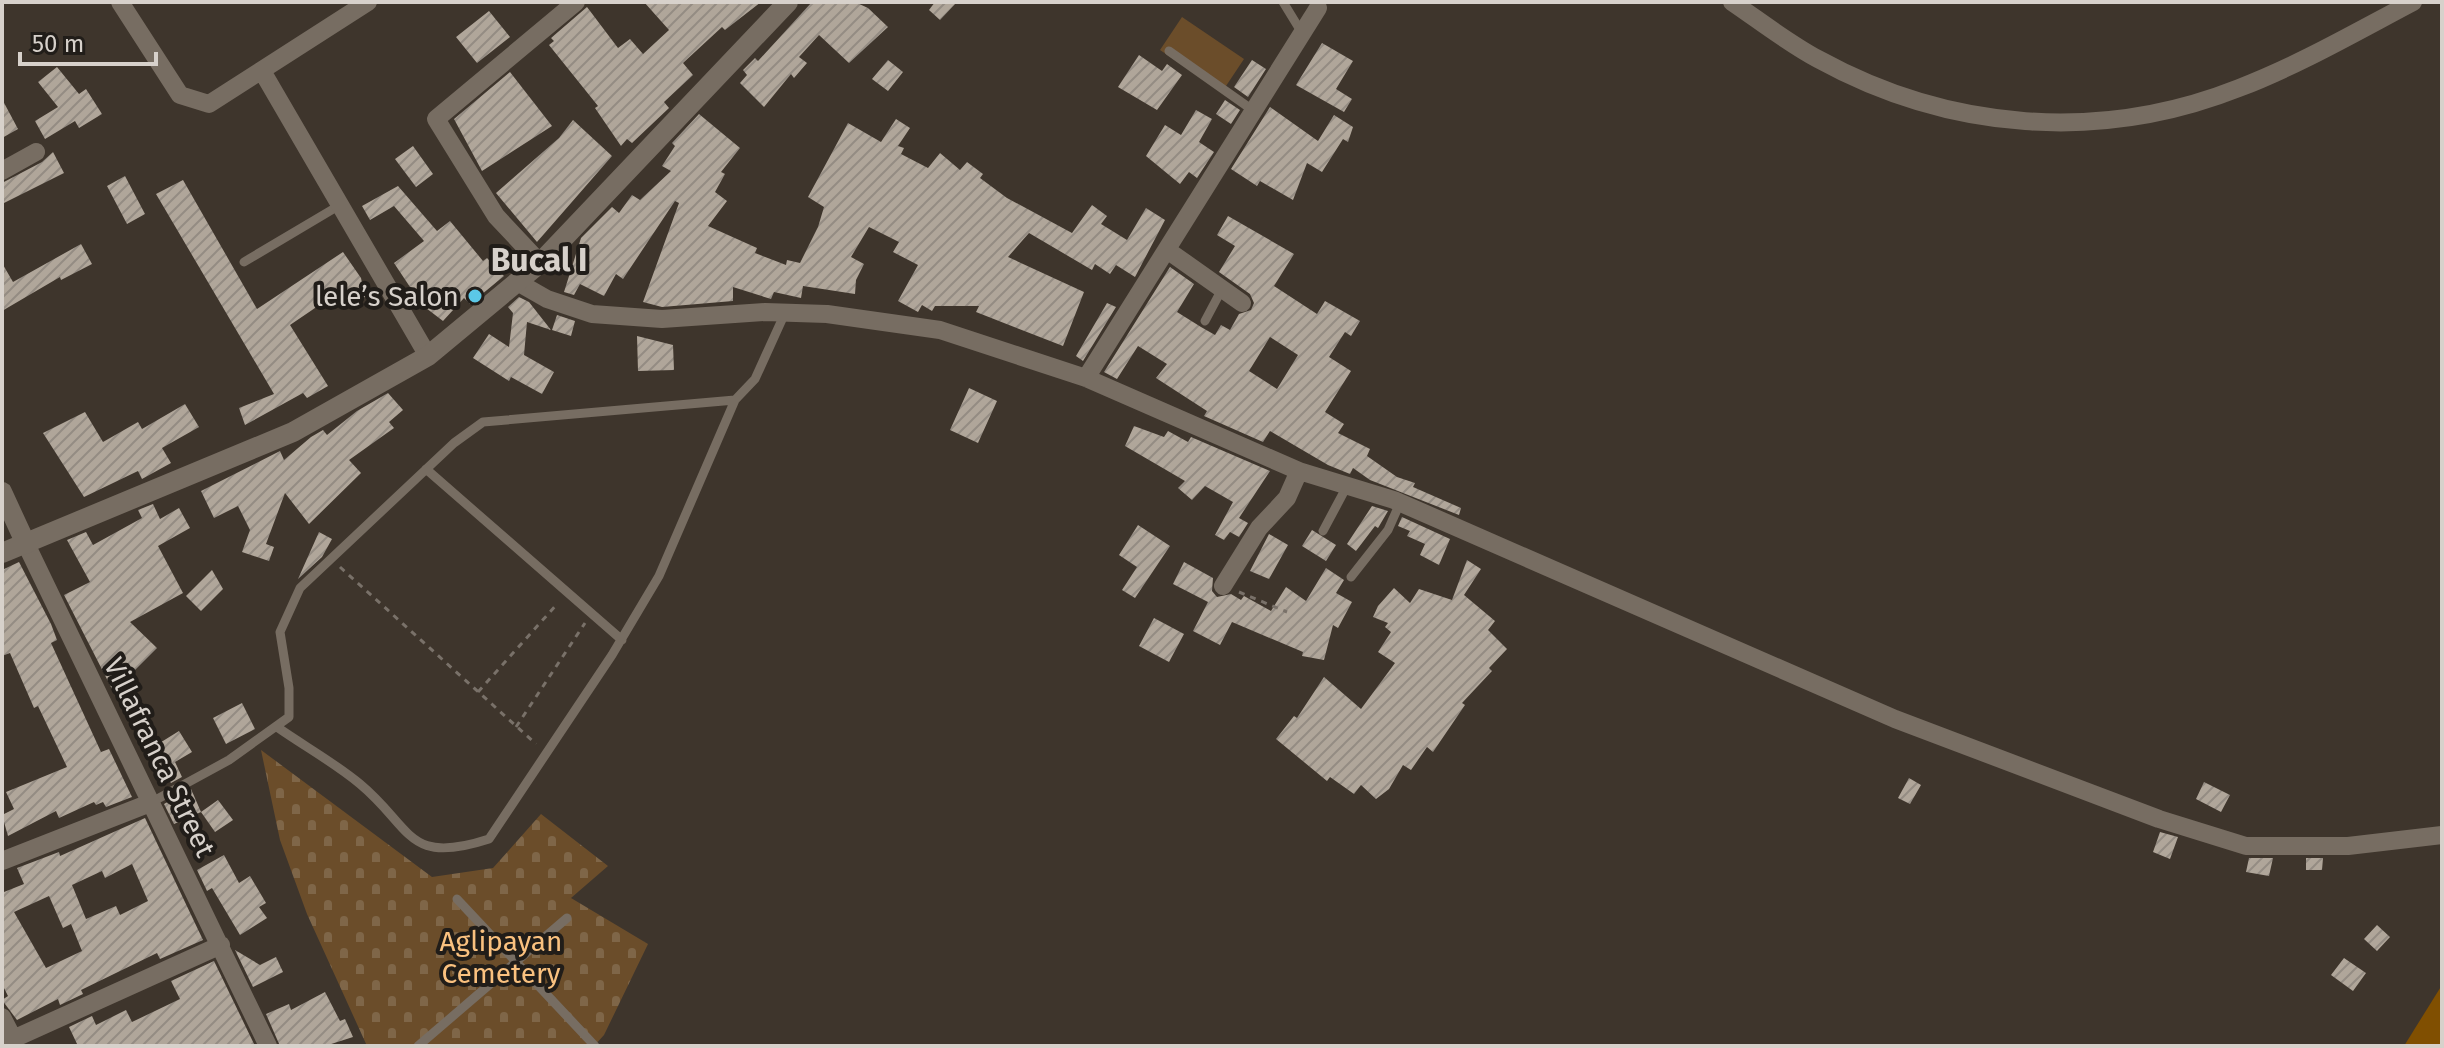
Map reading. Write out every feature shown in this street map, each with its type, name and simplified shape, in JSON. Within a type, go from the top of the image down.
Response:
[{"type":"street","points":[[121,2],[180,95],[209,104],[368,2]]},
{"type":"street","points":[[540,263],[496,216],[436,119],[576,2]]},
{"type":"street","points":[[2,553],[293,432],[428,356],[540,263],[788,2]]},
{"type":"street","points":[[1732,2],[1815,58],[1906,98],[2012,122],[2064,124],[2123,120],[2178,109],[2239,89],[2413,2]]},
{"type":"street","points":[[1086,378],[1318,8]]},
{"type":"street","points":[[262,71],[428,356]]},
{"type":"street","points":[[2,171],[36,152]]},
{"type":"street","points":[[1167,250],[1242,303]]},
{"type":"street","points":[[519,283],[547,299],[592,314],[662,319],[827,314],[940,330],[1086,378],[1299,471],[1400,503],[1895,719],[2159,819],[2246,846],[2348,846],[2442,835]]},
{"type":"street","points":[[1223,586],[1259,528],[1287,498],[1299,471]]},
{"type":"street","name":"Villafranca Street","points":[[2,492],[268,1046]]},
{"type":"street","points":[[2,861],[150,803]]},
{"type":"street","points":[[2,1017],[11,1043],[221,945]]},
{"type":"lane","points":[[1283,2],[1302,33]]},
{"type":"lane","points":[[1169,51],[1254,111]]},
{"type":"lane","points":[[244,262],[340,205]]},
{"type":"lane","points":[[1205,321],[1222,289]]},
{"type":"lane","points":[[277,727],[360,784],[420,845],[455,850],[489,839],[622,640],[659,576],[735,400],[755,379],[785,313]]},
{"type":"lane","points":[[150,803],[229,760],[289,717],[289,688],[280,632],[300,588],[426,469],[483,422],[735,400]]},
{"type":"lane","points":[[426,469],[622,640]]},
{"type":"lane","points":[[1323,531],[1347,486]]},
{"type":"lane","points":[[1351,577],[1388,530],[1400,503]]},
{"type":"lane","points":[[457,899],[595,1046]]},
{"type":"lane","points":[[418,1046],[567,918]]},
{"type":"path","points":[[331,559],[547,755]]},
{"type":"path","points":[[1223,586],[1287,612]]},
{"type":"path","points":[[478,692],[568,592]]},
{"type":"path","points":[[516,727],[592,614]]},
{"type":"green space","points":[[1182,17],[1244,59],[1222,92],[1160,50]]},
{"type":"green space","name":"Aglipayan Cemetery","points":[[261,750],[432,877],[493,868],[541,814],[608,866],[571,898],[648,944],[604,1035],[594,1046],[367,1046],[307,914],[280,840]]},
{"type":"shaded area","points":[[2442,985],[2442,1046],[2404,1046]]},
{"type":"building","points":[[644,2],[761,2],[725,30],[722,27],[683,63],[693,75],[664,102],[669,108],[632,143],[627,139],[621,146],[595,108],[598,106],[549,45],[554,41],[551,38],[587,7],[618,48],[630,39],[643,54],[669,30]]},
{"type":"building","points":[[812,2],[855,2],[868,8],[888,27],[849,63],[819,35],[799,57],[807,63],[794,78],[791,74],[764,107],[740,83],[747,75],[743,70],[755,58],[758,61]]},
{"type":"building","points":[[935,2],[957,2],[940,20],[929,10]]},
{"type":"building","points":[[489,11],[510,37],[477,63],[456,37]]},
{"type":"building","points":[[1322,43],[1353,61],[1336,89],[1352,99],[1344,112],[1296,85]]},
{"type":"building","points":[[1139,55],[1162,71],[1167,64],[1182,75],[1157,110],[1118,87]]},
{"type":"building","points":[[888,60],[903,72],[888,91],[872,79]]},
{"type":"building","points":[[1252,60],[1266,69],[1248,97],[1234,87]]},
{"type":"building","points":[[57,67],[79,94],[86,89],[102,114],[79,128],[75,121],[45,139],[35,121],[58,107],[38,82]]},
{"type":"building","points":[[510,72],[552,126],[482,171],[454,119]]},
{"type":"building","points":[[2,99],[18,129],[2,138]]},
{"type":"building","points":[[1225,100],[1240,110],[1231,124],[1216,114]]},
{"type":"building","points":[[1270,107],[1318,141],[1334,115],[1353,127],[1348,142],[1343,139],[1322,172],[1307,163],[1293,200],[1260,181],[1257,186],[1231,169]]},
{"type":"building","points":[[1196,110],[1212,119],[1199,142],[1214,152],[1197,178],[1189,172],[1180,184],[1146,156],[1165,125],[1181,135]]},
{"type":"building","points":[[699,114],[740,148],[721,172],[725,174],[715,192],[727,201],[708,226],[757,248],[755,253],[786,265],[787,260],[800,263],[818,227],[824,207],[808,197],[848,123],[881,142],[896,119],[910,128],[898,146],[904,148],[901,154],[928,168],[940,153],[960,170],[967,162],[983,174],[980,178],[1007,198],[1072,233],[1092,205],[1107,216],[1101,224],[1127,240],[1146,208],[1165,220],[1135,277],[1116,265],[1110,274],[1095,264],[1092,270],[1029,233],[1008,257],[1084,292],[1063,346],[976,312],[979,306],[935,306],[932,311],[922,305],[918,312],[898,301],[918,265],[893,252],[899,242],[869,227],[851,257],[864,264],[856,280],[855,294],[803,286],[801,298],[774,292],[771,299],[733,287],[733,301],[662,307],[643,302],[679,203],[675,201],[623,279],[616,274],[604,296],[580,284],[574,295],[564,292],[581,238],[612,207],[619,213],[632,195],[640,200],[671,171],[662,166],[675,146],[672,143]]},
{"type":"building","points":[[573,120],[612,156],[537,242],[496,193],[559,138]]},
{"type":"building","points":[[413,146],[433,174],[416,187],[395,159]]},
{"type":"building","points":[[53,152],[64,173],[2,204],[2,183],[42,162]]},
{"type":"building","points":[[125,176],[145,214],[127,224],[107,186]]},
{"type":"building","points":[[183,180],[257,309],[343,252],[361,278],[365,297],[351,302],[343,289],[290,325],[328,386],[307,398],[303,393],[245,425],[239,408],[274,394],[156,194]]},
{"type":"building","points":[[398,186],[437,231],[450,221],[483,261],[487,258],[504,276],[470,304],[464,298],[443,321],[422,305],[394,263],[424,241],[394,206],[370,220],[362,206]]},
{"type":"building","points":[[1228,216],[1294,254],[1274,286],[1317,314],[1325,301],[1360,321],[1351,336],[1345,332],[1329,357],[1351,371],[1325,412],[1344,424],[1338,433],[1370,449],[1367,456],[1397,477],[1415,483],[1413,487],[1461,508],[1459,515],[1370,480],[1353,468],[1350,474],[1328,465],[1270,431],[1263,442],[1204,416],[1207,411],[1156,378],[1167,364],[1138,346],[1117,379],[1104,372],[1170,267],[1194,284],[1177,312],[1215,335],[1221,325],[1230,330],[1239,314],[1251,310],[1254,303],[1250,294],[1219,272],[1235,246],[1217,235]],"holes":[[[1270,337],[1298,355],[1277,389],[1249,371]]]},
{"type":"building","points":[[81,244],[92,264],[61,280],[60,277],[2,311],[2,263],[13,282]]},
{"type":"building","points":[[519,297],[529,302],[551,330],[527,322],[524,355],[554,372],[542,394],[511,377],[509,381],[473,358],[489,334],[509,347],[513,313],[508,307]]},
{"type":"building","points":[[1107,303],[1116,307],[1083,361],[1076,356]]},
{"type":"building","points":[[557,315],[575,321],[571,336],[552,330]]},
{"type":"building","points":[[637,336],[673,345],[674,370],[638,371]]},
{"type":"building","points":[[969,388],[997,401],[978,443],[950,430]]},
{"type":"building","points":[[388,393],[403,410],[389,422],[394,428],[349,460],[361,473],[309,524],[285,493],[266,544],[274,547],[269,561],[242,552],[250,530],[238,506],[214,518],[201,491],[280,451],[284,460],[311,437],[323,430],[327,435],[357,411]]},
{"type":"building","points":[[185,404],[199,427],[162,448],[171,463],[142,479],[138,471],[84,497],[43,433],[85,412],[103,442],[138,422],[142,429]]},
{"type":"building","points":[[1134,426],[1164,437],[1168,431],[1188,442],[1191,437],[1270,471],[1239,518],[1248,523],[1239,537],[1230,532],[1224,540],[1215,535],[1233,502],[1205,486],[1192,500],[1178,488],[1185,481],[1125,446]]},
{"type":"building","points":[[153,504],[160,519],[179,508],[190,528],[158,546],[183,593],[130,622],[157,648],[126,679],[128,682],[113,691],[64,595],[90,582],[67,540],[86,532],[93,545],[142,518],[138,510]]},
{"type":"building","points":[[1372,506],[1388,511],[1378,528],[1375,526],[1356,551],[1347,544]]},
{"type":"building","points":[[1402,517],[1450,539],[1439,565],[1420,555],[1425,544],[1407,536],[1410,531],[1398,526]]},
{"type":"building","points":[[1138,525],[1170,546],[1135,598],[1122,590],[1137,567],[1119,555]]},
{"type":"building","points":[[1312,530],[1336,545],[1326,561],[1302,546]]},
{"type":"building","points":[[319,532],[332,539],[322,557],[298,579]]},
{"type":"building","points":[[1269,534],[1288,545],[1269,579],[1250,571]]},
{"type":"building","points":[[1467,560],[1481,569],[1464,595],[1495,621],[1488,630],[1507,649],[1489,668],[1492,671],[1462,703],[1465,705],[1433,752],[1427,747],[1411,770],[1403,765],[1389,789],[1376,799],[1361,785],[1354,794],[1330,777],[1327,781],[1276,739],[1294,716],[1297,718],[1324,677],[1361,709],[1395,663],[1378,652],[1391,632],[1385,627],[1388,623],[1373,617],[1378,606],[1394,588],[1410,603],[1419,589],[1452,600]]},
{"type":"building","points":[[19,562],[51,624],[57,640],[51,643],[101,752],[109,749],[132,797],[106,807],[103,802],[96,805],[94,802],[59,818],[56,811],[8,836],[2,815],[14,809],[6,792],[67,767],[38,706],[34,708],[10,653],[2,656],[2,570]]},
{"type":"building","points":[[1184,562],[1213,578],[1212,591],[1217,597],[1231,594],[1241,600],[1244,596],[1271,611],[1286,587],[1306,601],[1326,568],[1344,580],[1336,593],[1352,602],[1338,628],[1333,625],[1324,660],[1302,656],[1303,652],[1232,622],[1220,645],[1193,631],[1208,602],[1173,584]]},
{"type":"building","points":[[212,570],[223,589],[201,611],[186,596]]},
{"type":"building","points":[[1154,618],[1184,634],[1169,662],[1139,646]]},
{"type":"building","points":[[242,703],[255,729],[226,744],[213,718]]},
{"type":"building","points":[[179,731],[192,752],[175,762],[182,777],[171,783],[150,749]]},
{"type":"building","points":[[1909,778],[1921,785],[1910,804],[1898,798]]},
{"type":"building","points":[[2204,782],[2230,795],[2221,812],[2196,799]]},
{"type":"building","points":[[191,789],[201,812],[174,824],[164,804]]},
{"type":"building","points":[[218,800],[233,820],[215,832],[201,812]]},
{"type":"building","points":[[145,818],[203,940],[160,959],[157,953],[81,990],[83,994],[60,1005],[58,999],[17,1020],[2,1000],[8,996],[2,984],[2,889],[4,892],[24,884],[17,868],[59,852],[60,856]],"holes":[[[132,864],[148,901],[120,915],[116,906],[86,919],[72,885],[102,871],[105,878]],[[49,896],[63,928],[71,924],[82,951],[46,968],[14,912]]]},
{"type":"building","points":[[2160,832],[2178,837],[2170,859],[2153,852]]},
{"type":"building","points":[[224,855],[239,883],[250,876],[266,903],[259,907],[267,918],[240,935],[212,888],[207,891],[197,870]]},
{"type":"building","points":[[2249,858],[2273,858],[2269,876],[2246,872]]},
{"type":"building","points":[[2306,858],[2323,858],[2322,870],[2306,870]]},
{"type":"building","points":[[2377,925],[2390,937],[2377,951],[2364,939]]},
{"type":"building","points":[[235,950],[260,965],[276,957],[283,972],[253,987]]},
{"type":"building","points":[[2344,958],[2366,973],[2353,991],[2331,975]]},
{"type":"building","points":[[214,961],[255,1046],[78,1046],[69,1027],[92,1016],[96,1025],[126,1010],[132,1022],[180,999],[171,981]]},
{"type":"building","points":[[325,992],[340,1021],[345,1019],[353,1037],[325,1046],[280,1046],[266,1014],[289,1004],[291,1010]]},
{"type":"place","name":"lele’s Salon","points":[[475,296]]},
{"type":"district","name":"Bucal I","points":[[539,260]]}]
